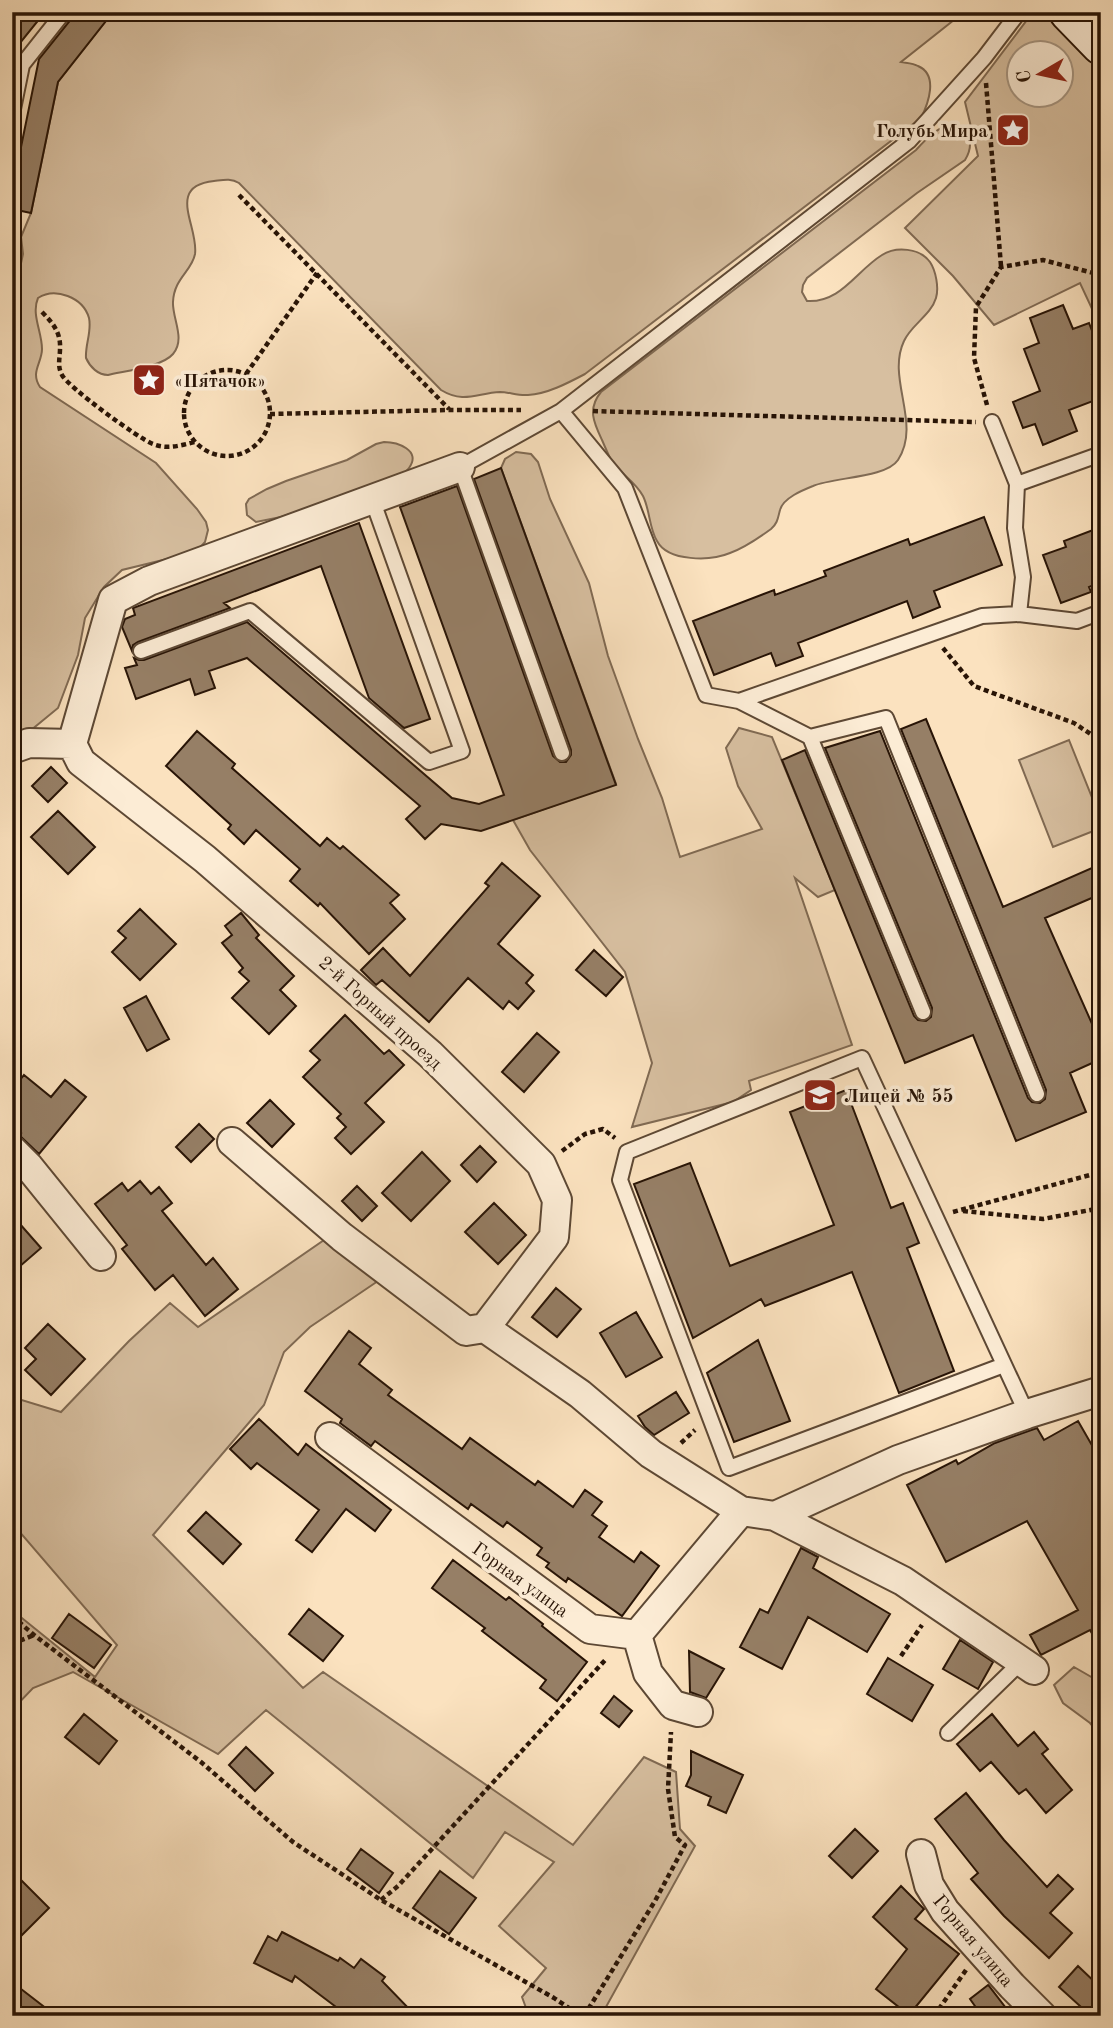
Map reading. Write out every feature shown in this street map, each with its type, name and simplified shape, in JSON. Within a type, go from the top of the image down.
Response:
[{"type":"main road","points":[[1069,12],[1101,44]]},
{"type":"street","points":[[12,750],[29,743],[72,744],[113,600],[149,581],[460,467]]},
{"type":"street","name":"2-й Горный проезд","points":[[72,744],[81,762],[205,859],[430,1054],[541,1164],[557,1200],[554,1237],[485,1328]]},
{"type":"street","points":[[232,1142],[342,1237],[466,1331],[485,1328],[580,1394],[651,1454],[741,1511],[775,1516],[903,1581],[1028,1666]]},
{"type":"street","points":[[12,1150],[101,1256]]},
{"type":"street","points":[[775,1516],[898,1460],[1101,1391]]},
{"type":"street","name":"Горная улица","points":[[330,1437],[590,1629],[637,1636]]},
{"type":"street","points":[[685,1708],[649,1673],[637,1636],[741,1511]]},
{"type":"street","name":"Горная улица","points":[[921,1854],[934,1896],[945,1911],[1042,2016]]},
{"type":"lane","points":[[12,114],[22,65],[64,12]]},
{"type":"lane","points":[[562,753],[460,467],[561,411],[909,141],[984,58],[1019,12]]},
{"type":"lane","points":[[561,411],[625,488],[706,695],[739,701],[810,737],[923,1012]]},
{"type":"lane","points":[[992,422],[1017,484],[1015,528],[1023,577],[1019,614]]},
{"type":"lane","points":[[1017,484],[1101,454]]},
{"type":"lane","points":[[141,651],[250,611],[429,762],[462,751],[372,499]]},
{"type":"lane","points":[[739,701],[982,615],[1019,614],[1077,621],[1101,612]]},
{"type":"lane","points":[[810,737],[886,718],[1037,1094]]},
{"type":"lane","points":[[1004,1365],[729,1468],[620,1180],[627,1152],[862,1058],[1027,1414]]},
{"type":"lane","points":[[948,1732],[1028,1666]]},
{"type":"path","points":[[270,414],[450,410],[561,411],[992,422],[974,358],[976,307],[1001,267],[984,58]]},
{"type":"path","points":[[239,195],[450,410]]},
{"type":"path","points":[[1001,267],[1043,260],[1101,275]]},
{"type":"path","points":[[246,374],[317,274]]},
{"type":"path","points":[[42,312],[58,331],[58,361],[68,383],[134,433],[153,444],[170,448],[195,442]]},
{"type":"path","points":[[232,370],[246,374],[256,381],[269,402],[267,429],[259,441],[242,453],[220,455],[206,451],[195,442],[188,429],[184,415],[186,400],[193,387],[204,377],[217,371],[232,370]]},
{"type":"path","points":[[932,633],[974,686],[1074,723],[1101,741]]},
{"type":"path","points":[[541,1164],[585,1134],[603,1129],[627,1152]]},
{"type":"path","points":[[935,1216],[1101,1172]]},
{"type":"path","points":[[958,1211],[1043,1219],[1101,1208]]},
{"type":"path","points":[[901,1656],[936,1604]]},
{"type":"path","points":[[12,1616],[201,1762],[293,1842],[381,1900],[582,2016],[655,1901],[685,1845],[675,1838],[668,1789],[685,1708]]},
{"type":"path","points":[[12,1644],[34,1635]]},
{"type":"path","points":[[381,1900],[398,1886],[608,1656],[637,1636]]},
{"type":"path","points":[[934,2016],[980,1950]]},
{"type":"shaded area","points":[[113,12],[964,12],[901,62],[918,66],[928,76],[930,90],[921,118],[585,374],[550,390],[528,395],[500,392],[464,397],[441,390],[239,183],[233,180],[199,184],[191,191],[188,199],[195,254],[174,294],[173,308],[178,342],[177,348],[168,358],[143,368],[101,374],[86,358],[90,323],[81,304],[60,294],[38,298],[36,317],[42,354],[36,377],[40,387],[156,463],[197,509],[208,530],[205,542],[196,552],[122,570],[104,587],[85,618],[78,655],[58,708],[25,735],[12,739],[12,305],[23,254],[21,237],[31,213],[58,82]]},
{"type":"shaded area","points":[[1033,12],[1048,12],[1074,38],[1013,38]]},
{"type":"shaded area","points":[[1074,38],[1101,66],[1101,328],[1080,283],[994,325],[953,276],[905,228],[978,156],[965,102],[1004,50],[1004,108],[1074,108]]},
{"type":"shaded area","points":[[953,124],[964,129],[969,138],[965,160],[917,193],[807,278],[803,285],[802,292],[807,301],[829,297],[848,285],[882,255],[894,250],[914,251],[930,262],[937,285],[936,298],[930,310],[907,335],[900,356],[899,370],[907,431],[898,460],[892,466],[871,474],[822,483],[799,492],[782,506],[771,529],[730,553],[690,558],[670,553],[654,536],[643,496],[611,460],[594,422],[593,410],[597,398],[601,392],[916,150],[933,134]]},
{"type":"shaded area","points":[[384,442],[401,445],[412,456],[409,468],[396,479],[281,517],[256,522],[247,515],[246,504],[249,499],[267,489],[347,460]]},
{"type":"shaded area","points":[[516,452],[531,454],[538,462],[550,499],[589,583],[608,656],[662,798],[680,857],[762,829],[738,786],[726,748],[739,728],[772,737],[835,890],[818,897],[795,878],[852,1045],[749,1081],[751,1090],[733,1102],[632,1127],[652,1063],[625,972],[530,850],[513,820],[616,784],[501,468],[505,459]]},
{"type":"shaded area","points":[[1069,740],[1101,820],[1101,828],[1053,847],[1019,760]]},
{"type":"shaded area","points":[[327,1238],[378,1281],[310,1327],[284,1352],[264,1405],[153,1535],[303,1688],[323,1672],[573,1845],[644,1757],[676,1772],[680,1829],[695,1846],[601,2016],[529,2016],[522,1997],[546,1968],[499,1926],[554,1862],[505,1832],[473,1878],[266,1710],[218,1754],[73,1672],[33,1688],[12,1710],[12,1610],[95,1677],[117,1645],[12,1523],[12,1397],[61,1412],[129,1341],[170,1303],[198,1327]]},
{"type":"shaded area","points":[[1074,1667],[1093,1678],[1101,1688],[1101,1736],[1090,1723],[1063,1703],[1054,1685]]},
{"type":"building","points":[[12,12],[45,12],[12,53]]},
{"type":"building","points":[[73,12],[113,12],[58,82],[31,213],[12,209],[12,191],[39,59],[72,18]]},
{"type":"building","points":[[1063,305],[1073,329],[1089,323],[1101,354],[1101,372],[1092,375],[1101,398],[1069,410],[1077,431],[1043,445],[1035,424],[1023,428],[1013,402],[1040,391],[1024,349],[1039,343],[1030,318]]},
{"type":"building","points":[[501,468],[616,785],[481,831],[441,824],[425,839],[406,819],[420,806],[247,658],[209,671],[215,688],[195,695],[190,679],[136,699],[125,668],[137,665],[134,658],[144,660],[247,622],[452,798],[479,804],[504,795],[400,507],[457,486],[553,756],[560,762],[566,762],[571,750],[474,479]]},
{"type":"building","points":[[984,517],[1002,565],[934,591],[940,607],[913,618],[907,601],[798,643],[803,656],[776,666],[771,653],[714,675],[693,621],[774,590],[775,595],[826,576],[824,571],[908,539],[910,545]]},
{"type":"building","points":[[359,523],[430,719],[404,728],[369,698],[321,566],[224,603],[230,608],[138,642],[133,645],[132,651],[122,627],[125,619],[135,615],[133,608]]},
{"type":"building","points":[[1101,527],[1101,582],[1089,587],[1091,592],[1061,603],[1043,555],[1066,547],[1064,541]]},
{"type":"building","points":[[926,719],[1003,907],[1101,864],[1101,894],[1045,918],[1101,1044],[1101,1059],[1070,1073],[1086,1112],[1016,1141],[973,1035],[905,1063],[782,760],[805,750],[914,1016],[918,1020],[926,1021],[931,1017],[932,1008],[825,748],[880,731],[1028,1098],[1032,1102],[1040,1103],[1045,1099],[1046,1090],[901,729]]},
{"type":"building","points":[[197,731],[235,764],[232,768],[320,846],[327,838],[340,849],[343,846],[399,895],[390,903],[405,919],[369,954],[320,903],[318,906],[290,881],[300,869],[256,830],[244,844],[228,829],[231,825],[166,766]]},
{"type":"building","points":[[51,767],[67,783],[48,802],[32,786]]},
{"type":"building","points":[[58,811],[95,847],[68,874],[31,837]]},
{"type":"building","points":[[502,863],[540,896],[498,944],[533,975],[526,983],[534,991],[518,1009],[509,1001],[503,1009],[468,978],[429,1022],[382,980],[376,985],[361,970],[383,948],[410,976],[489,886],[485,883]]},
{"type":"building","points":[[140,909],[176,944],[140,980],[112,952],[126,938],[118,931]]},
{"type":"building","points":[[241,913],[259,935],[256,938],[294,976],[280,990],[296,1006],[269,1034],[232,998],[249,981],[239,972],[243,968],[222,943],[232,935],[225,926]]},
{"type":"building","points":[[594,950],[623,977],[606,996],[576,970]]},
{"type":"building","points":[[146,996],[169,1039],[147,1051],[124,1008]]},
{"type":"building","points":[[345,1015],[384,1054],[389,1050],[404,1065],[365,1103],[384,1122],[351,1154],[335,1138],[346,1127],[337,1118],[341,1114],[303,1077],[320,1060],[310,1051]]},
{"type":"building","points":[[537,1033],[559,1052],[524,1092],[502,1072]]},
{"type":"building","points":[[24,1075],[51,1097],[65,1080],[86,1097],[39,1154],[12,1126],[12,1090]]},
{"type":"building","points":[[846,1090],[891,1208],[903,1203],[919,1243],[907,1248],[954,1371],[899,1393],[852,1272],[765,1306],[761,1299],[693,1338],[634,1184],[690,1163],[730,1266],[834,1225],[790,1112]]},
{"type":"building","points":[[270,1100],[294,1124],[272,1147],[247,1123]]},
{"type":"building","points":[[199,1124],[214,1139],[191,1162],[176,1147]]},
{"type":"building","points":[[480,1146],[496,1162],[477,1182],[461,1165]]},
{"type":"building","points":[[422,1152],[450,1181],[411,1221],[382,1193]]},
{"type":"building","points":[[140,1181],[151,1194],[159,1187],[172,1203],[162,1211],[206,1265],[213,1258],[238,1289],[205,1316],[173,1275],[155,1290],[122,1249],[127,1245],[95,1204],[122,1183],[128,1191]]},
{"type":"building","points":[[357,1186],[377,1206],[362,1221],[342,1201]]},
{"type":"building","points":[[494,1203],[526,1235],[498,1264],[465,1232]]},
{"type":"building","points":[[12,1215],[41,1248],[12,1273]]},
{"type":"building","points":[[556,1288],[581,1309],[557,1337],[532,1317]]},
{"type":"building","points":[[636,1312],[662,1357],[626,1377],[600,1333]]},
{"type":"building","points":[[48,1324],[85,1359],[51,1395],[25,1370],[36,1359],[25,1348]]},
{"type":"building","points":[[349,1331],[371,1348],[359,1364],[392,1390],[388,1395],[462,1449],[470,1438],[535,1485],[538,1481],[573,1507],[585,1490],[602,1502],[592,1515],[607,1526],[599,1537],[634,1562],[641,1552],[659,1566],[622,1616],[568,1578],[566,1582],[546,1567],[549,1563],[537,1555],[542,1548],[507,1522],[503,1527],[471,1504],[468,1509],[375,1441],[371,1446],[340,1423],[342,1419],[305,1391]]},
{"type":"building","points":[[758,1340],[790,1421],[734,1442],[707,1373]]},
{"type":"building","points":[[676,1392],[689,1413],[654,1435],[638,1416]]},
{"type":"building","points":[[259,1419],[298,1455],[306,1444],[391,1510],[375,1531],[346,1509],[312,1552],[296,1540],[319,1510],[257,1463],[251,1469],[230,1449]]},
{"type":"building","points":[[1078,1421],[1101,1461],[1101,1649],[1090,1630],[1041,1655],[1030,1635],[1078,1610],[1027,1521],[946,1562],[907,1485],[956,1460],[958,1464],[995,1443],[1037,1428],[1044,1440]]},
{"type":"building","points":[[206,1512],[241,1544],[223,1564],[188,1531]]},
{"type":"building","points":[[801,1548],[818,1557],[813,1568],[890,1614],[867,1652],[808,1617],[782,1669],[740,1647],[760,1609],[768,1613]]},
{"type":"building","points":[[453,1560],[506,1600],[509,1597],[587,1662],[557,1701],[540,1688],[546,1680],[482,1631],[485,1628],[432,1588]]},
{"type":"building","points":[[309,1609],[343,1636],[323,1661],[289,1634]]},
{"type":"building","points":[[69,1614],[111,1645],[94,1668],[52,1638]]},
{"type":"building","points":[[960,1640],[993,1662],[978,1689],[943,1669]]},
{"type":"building","points":[[689,1651],[724,1669],[706,1698],[690,1692]]},
{"type":"building","points":[[888,1658],[933,1685],[912,1721],[867,1694]]},
{"type":"building","points":[[614,1696],[632,1711],[619,1727],[601,1713]]},
{"type":"building","points":[[84,1714],[117,1741],[99,1764],[65,1737]]},
{"type":"building","points":[[992,1714],[1018,1746],[1034,1732],[1048,1749],[1042,1754],[1072,1790],[1046,1813],[1026,1789],[1019,1794],[991,1762],[980,1771],[957,1744]]},
{"type":"building","points":[[246,1747],[273,1773],[255,1791],[229,1765]]},
{"type":"building","points":[[691,1751],[743,1775],[726,1813],[708,1805],[711,1797],[686,1786],[691,1775]]},
{"type":"building","points":[[966,1793],[1047,1887],[1058,1875],[1073,1889],[1050,1913],[1072,1933],[1049,1958],[1004,1916],[971,1879],[978,1873],[935,1819]]},
{"type":"building","points":[[855,1829],[878,1851],[852,1878],[829,1856]]},
{"type":"building","points":[[361,1849],[393,1873],[379,1893],[347,1869]]},
{"type":"building","points":[[12,1871],[49,1908],[12,1945]]},
{"type":"building","points":[[440,1871],[476,1898],[449,1934],[413,1908]]},
{"type":"building","points":[[901,1886],[924,1909],[915,1919],[959,1954],[909,2015],[876,1989],[907,1949],[873,1917]]},
{"type":"building","points":[[282,1932],[338,1961],[340,1958],[354,1968],[361,1959],[385,1977],[382,1981],[416,2016],[348,2016],[295,1976],[292,1982],[254,1963],[268,1936],[277,1941]]},
{"type":"building","points":[[1078,1966],[1101,1988],[1101,2016],[1091,2016],[1059,1987]]},
{"type":"building","points":[[12,1982],[56,2016],[12,2016]]},
{"type":"building","points":[[988,1985],[1012,2016],[982,2016],[970,1999]]},
{"type":"place","name":"Голубь Мира","points":[[1013,130]]},
{"type":"place","name":"«Пятачок»","points":[[149,380]]},
{"type":"place","name":"Лицей № 55","points":[[820,1095]]}]
